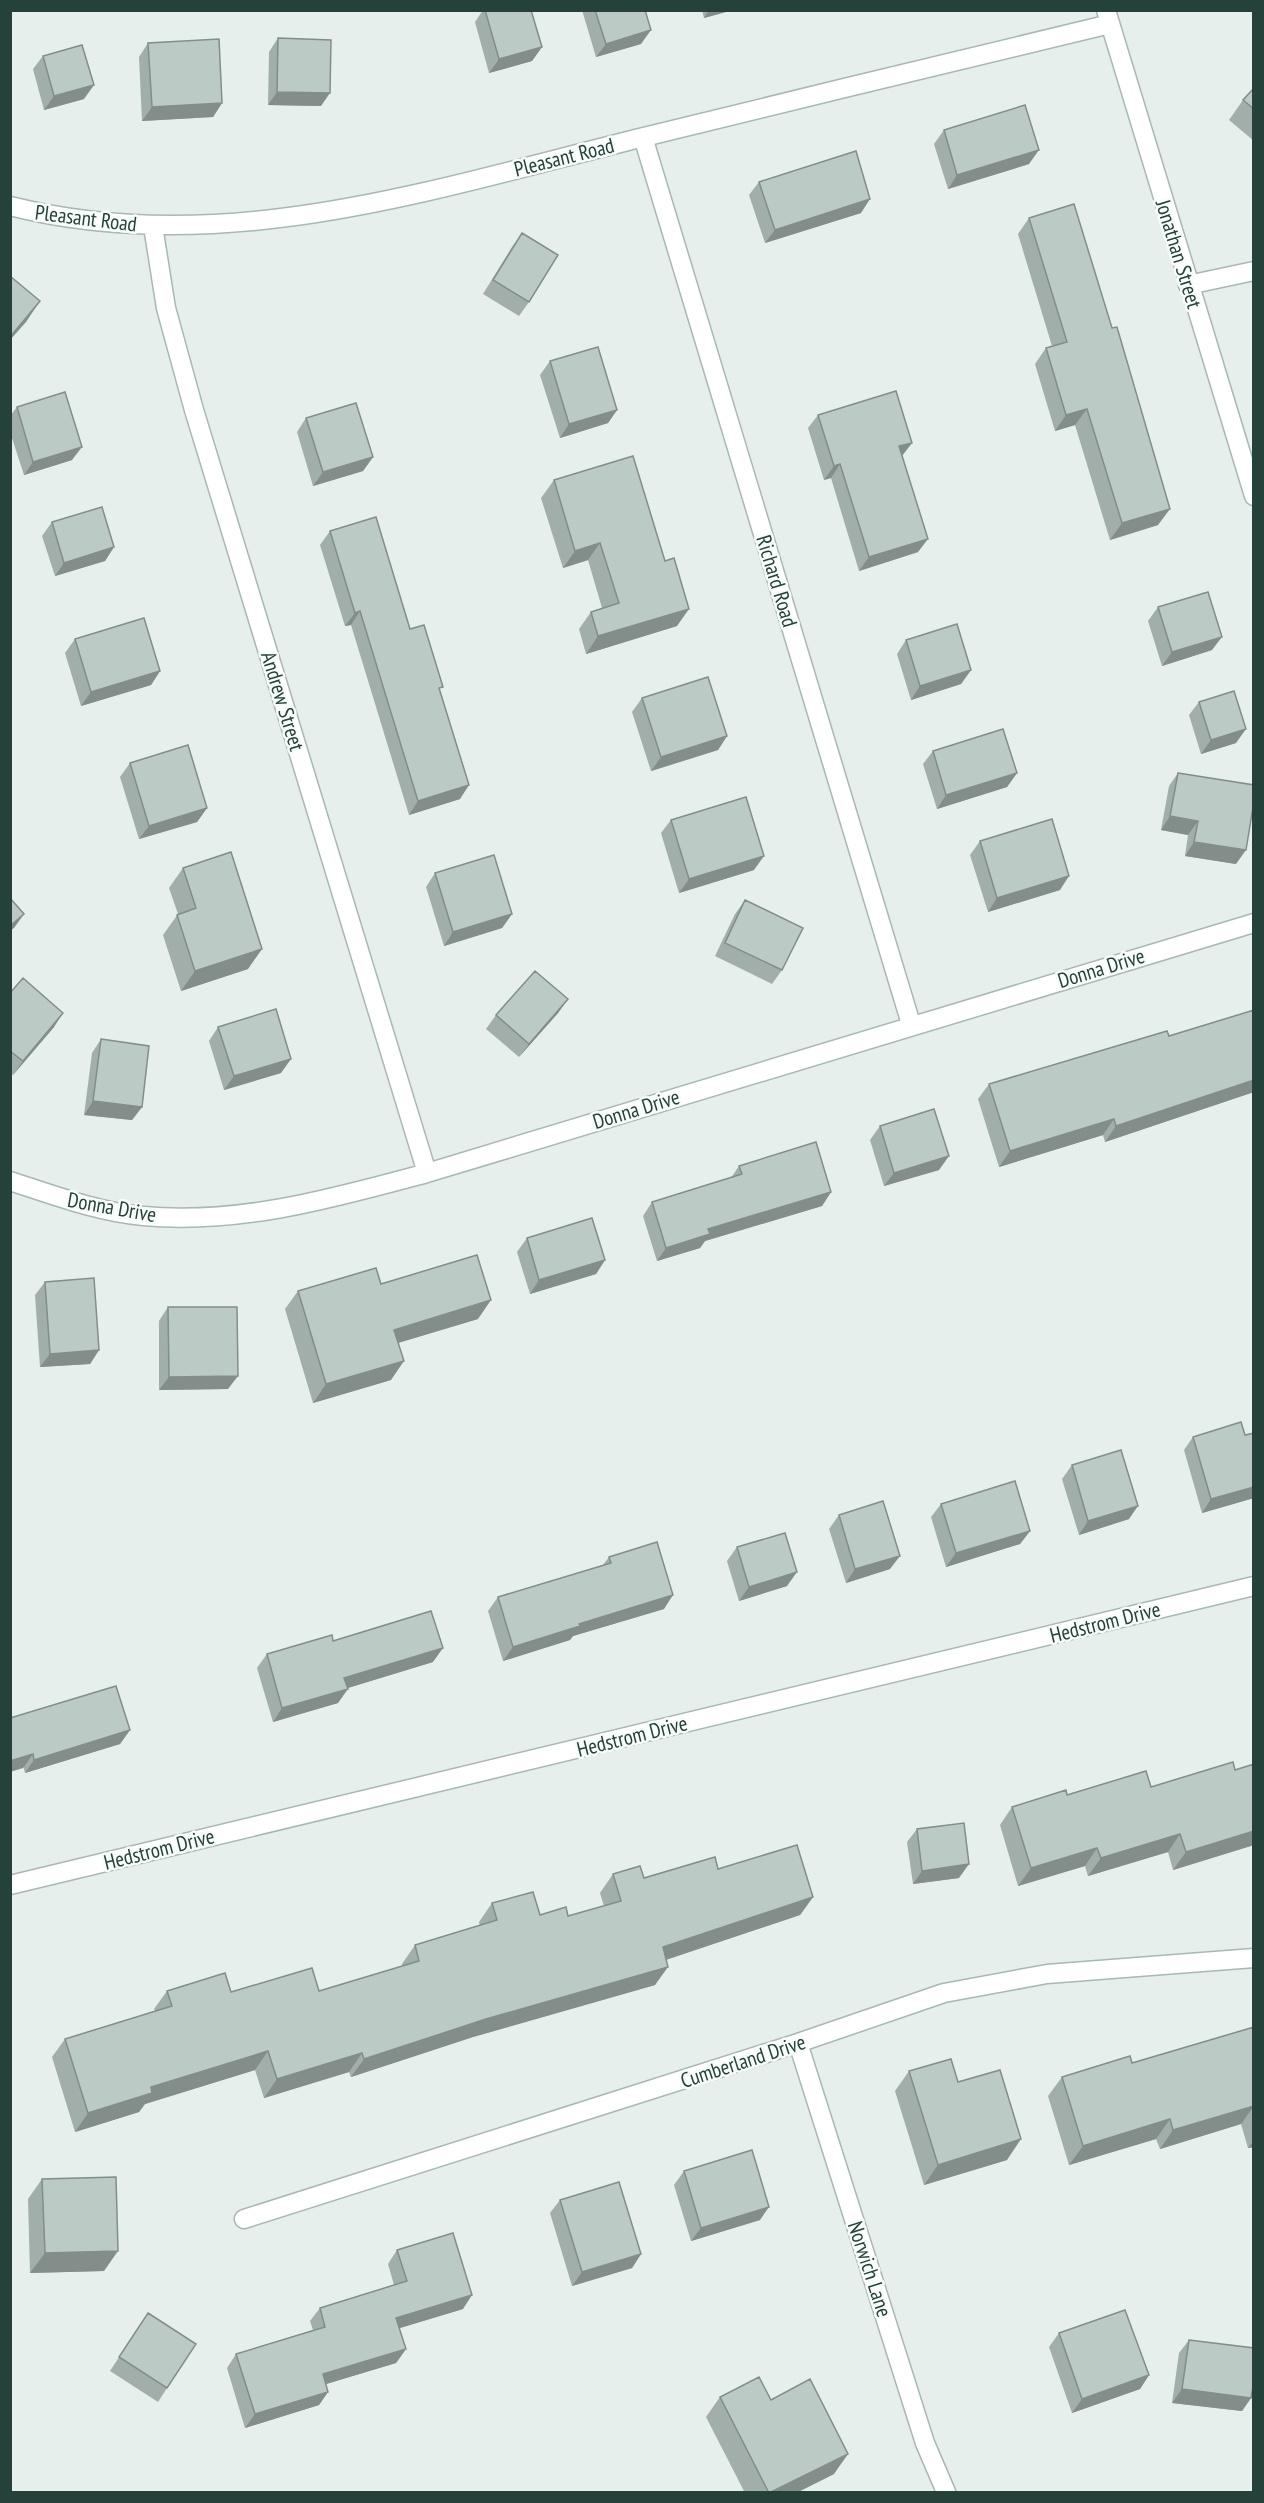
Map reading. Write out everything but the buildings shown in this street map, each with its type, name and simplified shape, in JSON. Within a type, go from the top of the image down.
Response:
[{"type":"street","name":"Pleasant Road","points":[[10,206],[38,213],[153,226],[255,223],[393,201],[1108,17]]},
{"type":"street","name":"Jonathan Street","points":[[1108,17],[1254,496]]},
{"type":"street","name":"Richard Road","points":[[643,137],[911,1024]]},
{"type":"street","name":"Andrew Street","points":[[153,226],[166,308],[194,410],[427,1173]]},
{"type":"street","points":[[1188,285],[1254,271]]},
{"type":"street","name":"Donna Drive","points":[[10,1181],[68,1200],[142,1216],[222,1216],[304,1206],[427,1173],[911,1024],[1254,922]]},
{"type":"street","name":"Hedstrom Drive","points":[[10,1885],[1254,1586]]},
{"type":"street","name":"Cumberland Drive","points":[[244,2219],[798,2043],[944,1994],[1047,1974],[1254,1958]]},
{"type":"street","name":"Norwich Lane","points":[[798,2043],[925,2443],[945,2493]]}]
